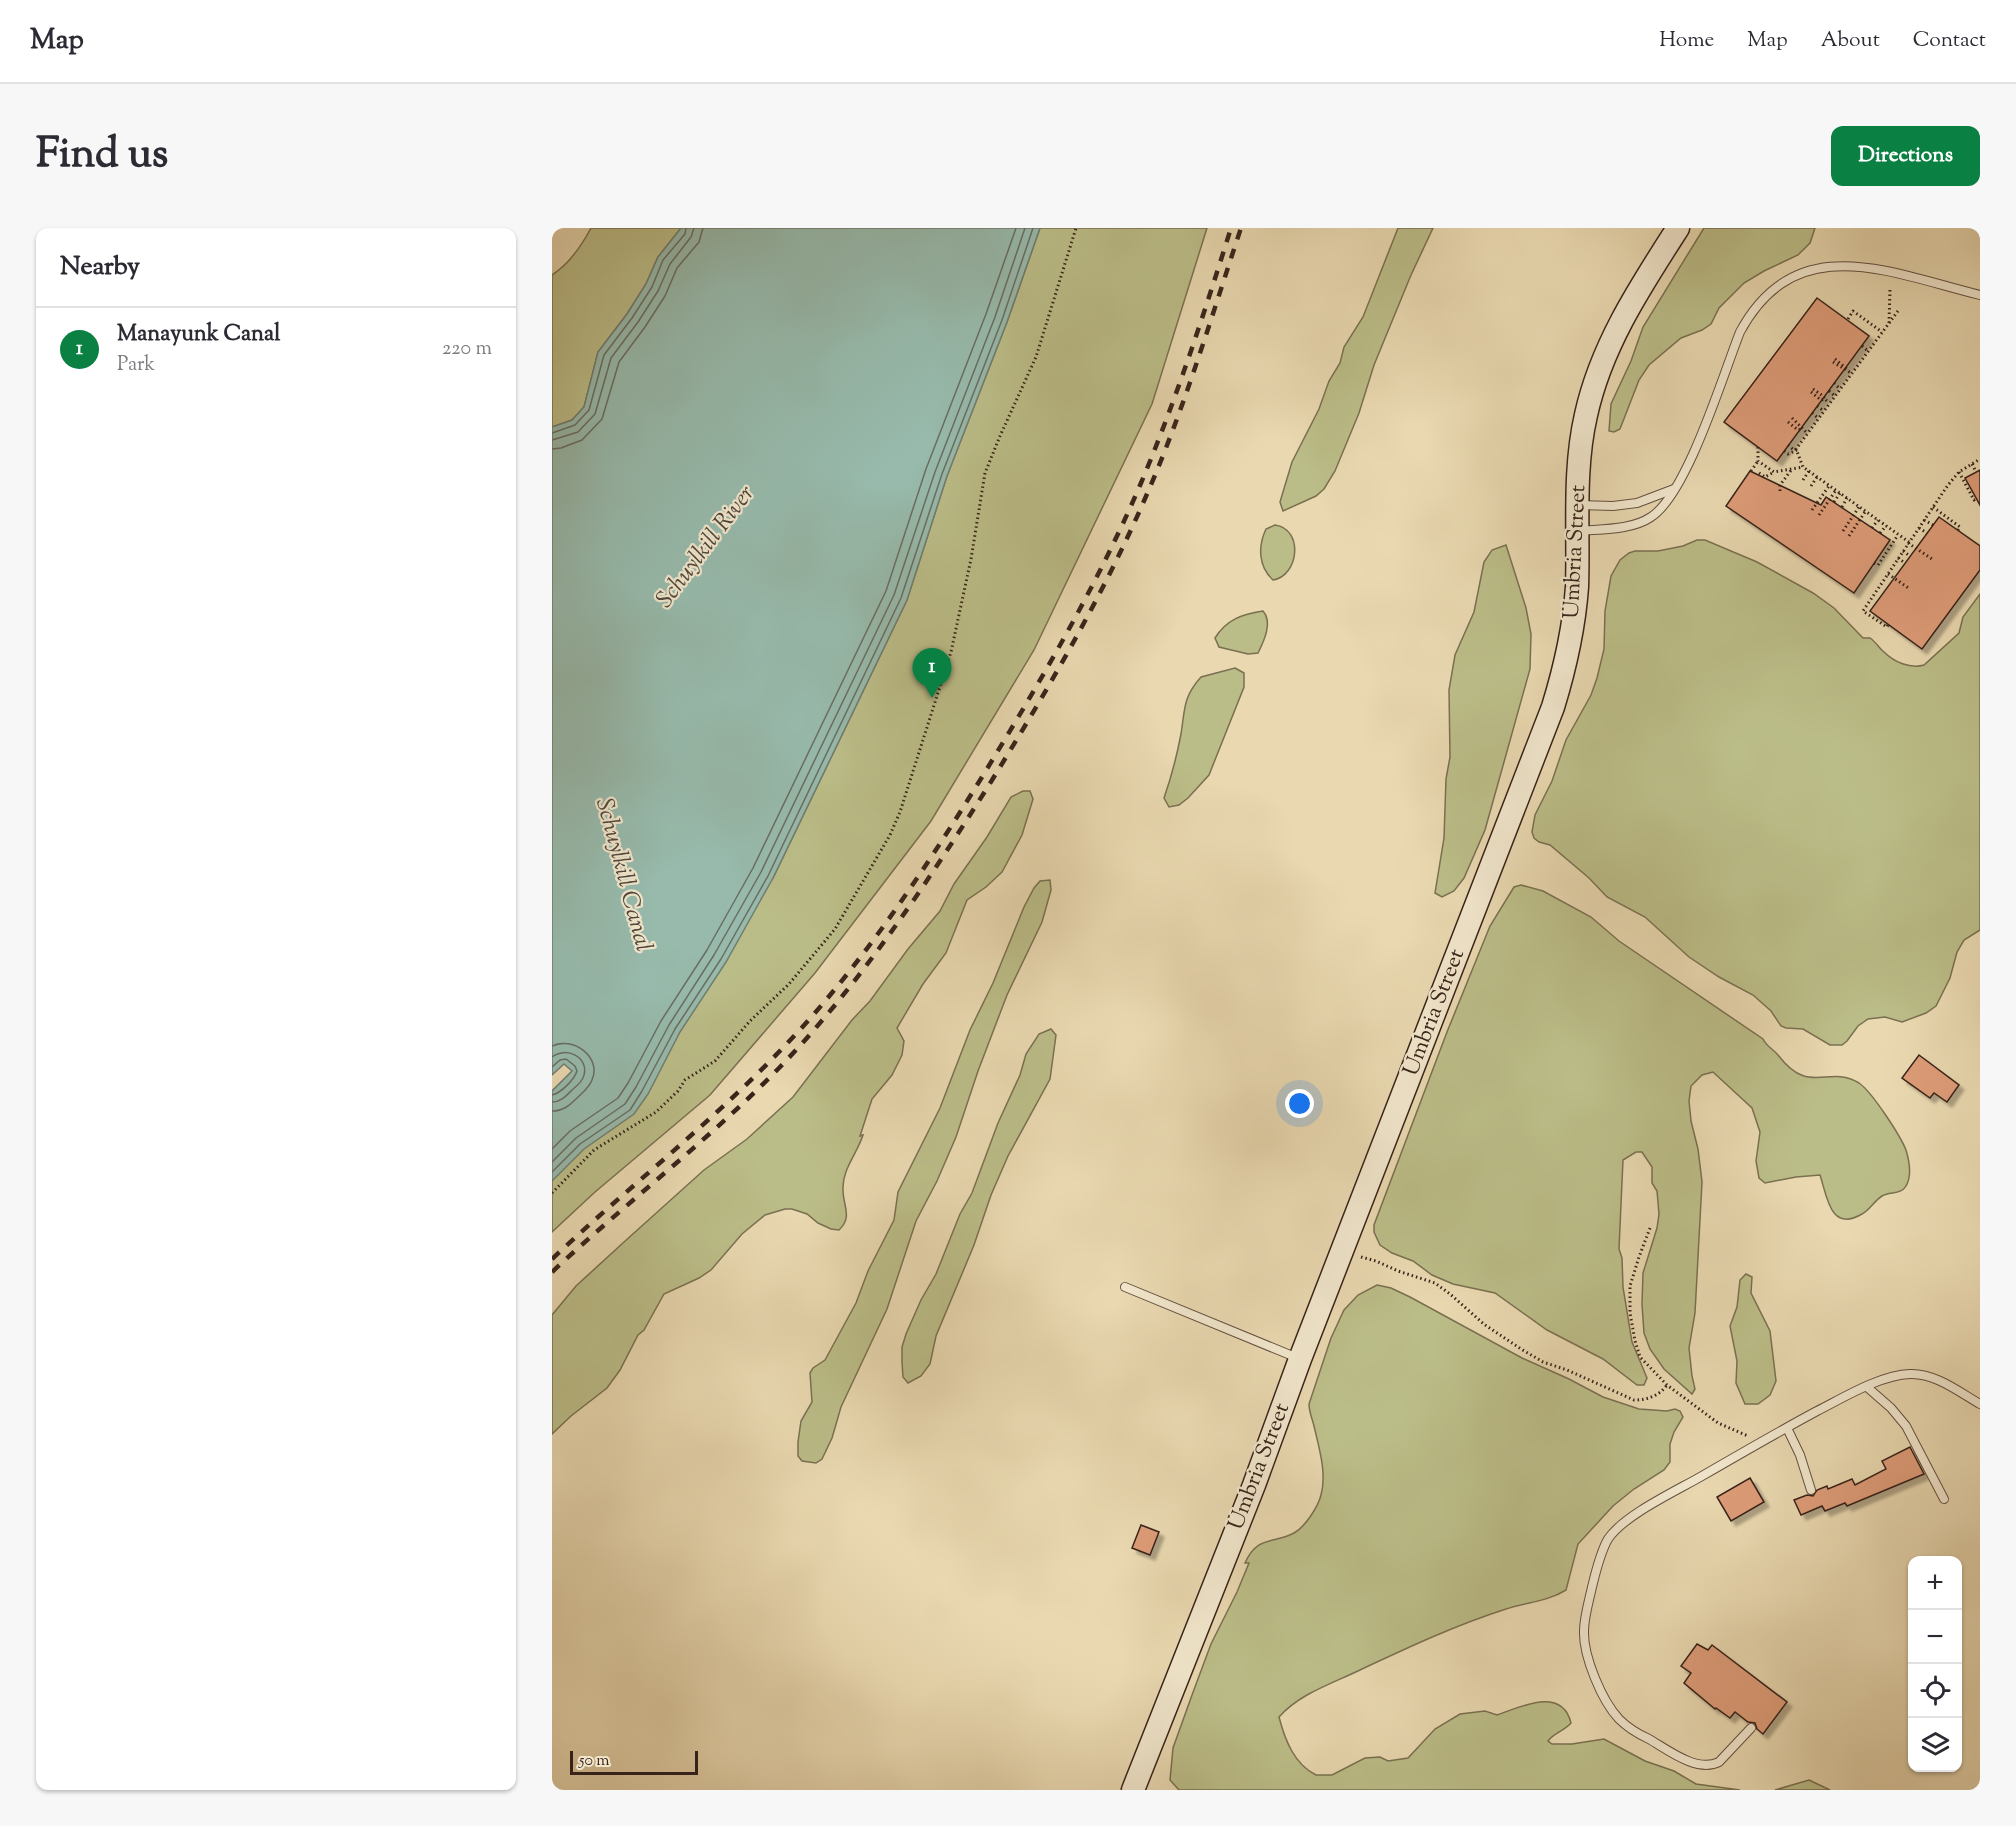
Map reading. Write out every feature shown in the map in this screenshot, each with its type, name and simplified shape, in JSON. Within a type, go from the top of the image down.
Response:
[{"type":"main road","name":"Umbria Street","points":[[1133,1790],[1254,1485],[1300,1359],[1554,707],[1565,668],[1572,630],[1584,424],[1597,375],[1626,312],[1678,228]]},
{"type":"lane","points":[[1577,531],[1626,526],[1650,518],[1668,501],[1688,466],[1750,313],[1777,286],[1821,268],[1854,265],[1980,295]]},
{"type":"lane","points":[[1578,505],[1630,504],[1648,500],[1674,489]]},
{"type":"lane","points":[[1125,1287],[1300,1359]]},
{"type":"lane","points":[[1750,1728],[1723,1759],[1708,1766],[1683,1758],[1648,1739],[1626,1725],[1612,1710],[1599,1687],[1588,1657],[1584,1630],[1595,1573],[1608,1540],[1617,1529],[1635,1515],[1760,1442],[1867,1387],[1897,1376],[1918,1375],[1936,1380],[1980,1404]]},
{"type":"lane","points":[[1867,1387],[1891,1408],[1906,1426],[1944,1498]]},
{"type":"lane","points":[[1787,1428],[1800,1455],[1811,1490]]},
{"type":"path","points":[[552,1193],[594,1150],[656,1112],[678,1092],[685,1080],[715,1061],[750,1021],[789,984],[835,929],[890,835],[900,812],[951,652],[971,560],[981,490],[990,459],[1036,357],[1076,228]]},
{"type":"path","points":[[1889,323],[1890,289]]},
{"type":"path","points":[[1784,451],[1788,454],[1796,449],[1898,310]]},
{"type":"path","points":[[1848,319],[1853,311],[1882,332]]},
{"type":"path","points":[[1862,346],[1868,351]]},
{"type":"path","points":[[1856,353],[1863,358]]},
{"type":"path","points":[[1834,360],[1846,367],[1851,374]]},
{"type":"path","points":[[1834,383],[1840,388]]},
{"type":"path","points":[[1812,390],[1824,396],[1824,399],[1830,403]]},
{"type":"path","points":[[1828,391],[1835,396]]},
{"type":"path","points":[[1817,406],[1824,411]]},
{"type":"path","points":[[1812,413],[1818,418]]},
{"type":"path","points":[[1791,418],[1807,433]]},
{"type":"path","points":[[1788,422],[1798,430],[1802,429]]},
{"type":"path","points":[[1788,445],[1796,449]]},
{"type":"path","points":[[1751,471],[1758,461],[1758,447]]},
{"type":"path","points":[[1796,449],[1803,467],[1932,560]]},
{"type":"path","points":[[1888,624],[1887,627],[1863,611],[1959,472],[1980,459]]},
{"type":"path","points":[[1758,461],[1774,472]]},
{"type":"path","points":[[1971,464],[1976,472]]},
{"type":"path","points":[[1759,473],[1766,477],[1774,472],[1803,467]]},
{"type":"path","points":[[1780,490],[1780,485],[1792,469]]},
{"type":"path","points":[[1803,480],[1809,471]]},
{"type":"path","points":[[1959,472],[1974,500],[1976,499]]},
{"type":"path","points":[[1811,486],[1817,477]]},
{"type":"path","points":[[1812,510],[1829,486]]},
{"type":"path","points":[[1819,515],[1836,490]]},
{"type":"path","points":[[1834,502],[1840,493]]},
{"type":"path","points":[[1842,507],[1847,498]]},
{"type":"path","points":[[1843,531],[1859,507]]},
{"type":"path","points":[[1933,507],[1960,527],[1958,530]]},
{"type":"path","points":[[1849,536],[1866,512]]},
{"type":"path","points":[[1872,528],[1878,520]]},
{"type":"path","points":[[1924,520],[1933,525]]},
{"type":"path","points":[[1880,533],[1886,526]]},
{"type":"path","points":[[1919,528],[1927,533]]},
{"type":"path","points":[[1874,563],[1878,565],[1898,535]]},
{"type":"path","points":[[1903,551],[1910,556]]},
{"type":"path","points":[[1898,558],[1905,563]]},
{"type":"path","points":[[1888,574],[1910,590]]},
{"type":"path","points":[[1877,589],[1883,593]]},
{"type":"path","points":[[1872,597],[1877,601]]},
{"type":"path","points":[[1650,1228],[1630,1286],[1630,1313],[1640,1357],[1667,1385],[1718,1423],[1760,1442]]},
{"type":"path","points":[[1342,1252],[1376,1261],[1435,1283],[1463,1304],[1485,1325],[1521,1349],[1544,1362],[1634,1400],[1653,1397],[1667,1385]]},
{"type":"green space","points":[[591,228],[681,228],[658,257],[646,284],[598,352],[584,407],[572,420],[552,427],[552,275],[574,254]]},
{"type":"green space","points":[[1040,228],[1207,228],[1152,404],[1034,650],[931,821],[815,973],[710,1095],[595,1192],[552,1232],[552,1091],[773,878],[907,600],[947,476],[1007,322]]},
{"type":"green space","points":[[1398,228],[1433,228],[1374,365],[1359,413],[1335,471],[1324,489],[1316,496],[1283,511],[1280,502],[1292,462],[1319,409],[1329,381],[1340,363],[1344,347],[1363,317]]},
{"type":"green space","points":[[1704,228],[1815,228],[1810,243],[1798,255],[1744,283],[1719,308],[1711,324],[1681,338],[1649,365],[1639,380],[1620,429],[1614,432],[1609,431],[1611,404],[1631,361],[1643,327]]},
{"type":"green space","points":[[1275,525],[1284,528],[1291,535],[1295,552],[1288,570],[1282,577],[1273,580],[1264,569],[1261,549],[1266,529]]},
{"type":"green space","points":[[1697,540],[1705,540],[1757,562],[1813,593],[1834,608],[1863,638],[1870,638],[1888,656],[1908,665],[1924,665],[1959,633],[1963,617],[1980,594],[1980,930],[1964,940],[1957,952],[1950,978],[1936,1006],[1926,1013],[1902,1022],[1885,1017],[1868,1019],[1858,1026],[1842,1045],[1830,1045],[1803,1029],[1781,1026],[1771,1011],[1753,995],[1719,977],[1689,957],[1645,917],[1607,897],[1589,878],[1550,845],[1534,838],[1532,832],[1535,815],[1552,781],[1566,740],[1591,695],[1597,678],[1604,649],[1605,611],[1611,576],[1620,560],[1629,553],[1658,551],[1683,546]]},
{"type":"green space","points":[[1506,545],[1526,608],[1531,634],[1530,669],[1485,830],[1464,878],[1454,891],[1442,897],[1435,893],[1444,838],[1446,779],[1450,757],[1449,690],[1455,655],[1474,612],[1484,562],[1492,550]]},
{"type":"green space","points":[[1263,611],[1266,615],[1267,626],[1258,653],[1248,654],[1219,647],[1215,638],[1229,622],[1241,616]]},
{"type":"green space","points":[[1235,668],[1244,673],[1244,687],[1209,775],[1188,798],[1179,805],[1169,807],[1164,798],[1178,750],[1186,704],[1191,691],[1201,677]]},
{"type":"green space","points":[[1023,791],[1030,791],[1033,799],[1022,835],[1002,872],[967,900],[946,953],[923,984],[897,1028],[904,1041],[902,1055],[892,1075],[872,1099],[860,1136],[863,1135],[847,1168],[843,1182],[846,1221],[839,1230],[831,1229],[818,1223],[807,1214],[792,1209],[765,1215],[742,1234],[711,1270],[664,1294],[607,1388],[552,1434],[552,1315],[576,1286],[624,1242],[704,1170],[747,1139],[793,1097],[940,911],[954,884],[987,837],[1011,797]]},
{"type":"green space","points":[[1050,880],[1051,890],[1042,922],[1007,995],[956,1137],[916,1221],[887,1309],[841,1407],[832,1438],[822,1459],[816,1463],[802,1461],[798,1456],[798,1442],[801,1421],[812,1402],[810,1373],[813,1368],[825,1360],[856,1303],[868,1271],[894,1220],[898,1192],[940,1108],[970,1030],[993,983],[1024,907],[1040,881]]},
{"type":"green space","points":[[1521,885],[1543,891],[1591,917],[1619,941],[1763,1039],[1789,1067],[1800,1074],[1818,1078],[1848,1078],[1859,1083],[1885,1114],[1906,1150],[1909,1173],[1904,1189],[1882,1196],[1862,1214],[1851,1219],[1843,1219],[1836,1216],[1832,1210],[1820,1175],[1765,1183],[1759,1178],[1756,1161],[1760,1132],[1752,1108],[1713,1072],[1702,1075],[1691,1086],[1689,1101],[1691,1121],[1698,1149],[1702,1182],[1695,1313],[1689,1348],[1695,1389],[1692,1394],[1664,1369],[1650,1349],[1644,1333],[1643,1273],[1659,1214],[1657,1191],[1652,1183],[1652,1167],[1642,1152],[1636,1152],[1623,1160],[1619,1249],[1632,1342],[1647,1378],[1644,1385],[1637,1385],[1603,1359],[1547,1330],[1495,1293],[1453,1284],[1432,1275],[1413,1261],[1392,1253],[1380,1245],[1374,1232],[1374,1225],[1447,1032],[1490,926],[1514,887]]},
{"type":"green space","points":[[1051,1029],[1056,1035],[1050,1079],[1008,1156],[991,1195],[974,1245],[936,1336],[930,1364],[921,1376],[908,1383],[903,1377],[902,1362],[902,1347],[906,1334],[936,1274],[960,1214],[972,1193],[998,1123],[1020,1075],[1026,1054],[1039,1034]]},
{"type":"green space","points":[[1746,1274],[1752,1277],[1751,1293],[1770,1331],[1776,1381],[1770,1395],[1758,1404],[1745,1404],[1736,1383],[1737,1361],[1730,1326],[1737,1307],[1740,1280]]},
{"type":"green space","points":[[1377,1285],[1391,1288],[1410,1297],[1522,1358],[1603,1397],[1639,1409],[1667,1411],[1675,1409],[1680,1411],[1683,1417],[1674,1432],[1670,1444],[1670,1462],[1664,1470],[1613,1506],[1578,1544],[1566,1590],[1551,1597],[1487,1615],[1451,1629],[1329,1684],[1297,1701],[1279,1717],[1284,1734],[1296,1758],[1316,1775],[1332,1775],[1365,1758],[1380,1757],[1388,1761],[1408,1758],[1435,1729],[1460,1714],[1485,1711],[1497,1715],[1528,1704],[1550,1702],[1559,1705],[1566,1712],[1571,1723],[1550,1738],[1548,1741],[1552,1744],[1572,1744],[1604,1739],[1645,1761],[1674,1771],[1696,1784],[1740,1790],[1179,1790],[1170,1780],[1173,1748],[1211,1644],[1249,1563],[1245,1563],[1255,1548],[1261,1544],[1298,1530],[1317,1505],[1323,1487],[1323,1469],[1309,1404],[1331,1338],[1344,1310],[1358,1295]]},
{"type":"green space","points":[[1809,1780],[1830,1790],[1775,1790]]},
{"type":"water","points":[[681,228],[1040,228],[1007,322],[947,476],[907,600],[773,878],[726,962],[680,1032],[648,1094],[634,1114],[584,1149],[552,1181],[552,1091],[572,1071],[564,1064],[552,1075],[552,427],[572,420],[584,407],[598,352],[646,284],[658,257]]},
{"type":"building","points":[[1817,298],[1869,336],[1777,461],[1724,422]]},
{"type":"building","points":[[1980,470],[1980,505],[1965,478]]},
{"type":"building","points":[[1750,471],[1821,505],[1826,497],[1890,540],[1854,593],[1726,506]]},
{"type":"building","points":[[1939,517],[1980,546],[1980,570],[1922,649],[1870,611]]},
{"type":"building","points":[[1919,1055],[1959,1085],[1947,1102],[1934,1093],[1930,1098],[1902,1078]]},
{"type":"building","points":[[1910,1447],[1924,1474],[1847,1506],[1845,1503],[1825,1511],[1822,1506],[1801,1515],[1794,1500],[1807,1495],[1813,1496],[1817,1490],[1827,1486],[1828,1489],[1852,1479],[1855,1485],[1886,1469],[1882,1461]]},
{"type":"building","points":[[1750,1478],[1764,1502],[1731,1521],[1717,1497]]},
{"type":"building","points":[[1141,1525],[1159,1532],[1150,1555],[1132,1548]]},
{"type":"building","points":[[1697,1644],[1708,1650],[1712,1645],[1787,1702],[1763,1734],[1757,1729],[1755,1723],[1748,1722],[1735,1712],[1730,1718],[1715,1709],[1684,1683],[1691,1673],[1681,1666]]},
{"type":"railway","points":[[552,1259],[745,1086],[806,1023],[877,935],[942,841],[1046,669],[1087,596],[1124,521],[1178,389],[1231,228]]},
{"type":"railway","points":[[552,1272],[725,1120],[780,1067],[810,1035],[865,967],[942,859],[1054,676],[1115,564],[1150,487],[1175,423],[1241,228]]},
{"type":"place","name":"Manayunk Canal","points":[[932,698]]},
{"type":"water label","name":"Schuylkill River","points":[[706,547]]},
{"type":"water label","name":"Schuylkill Canal","points":[[623,875]]}]
